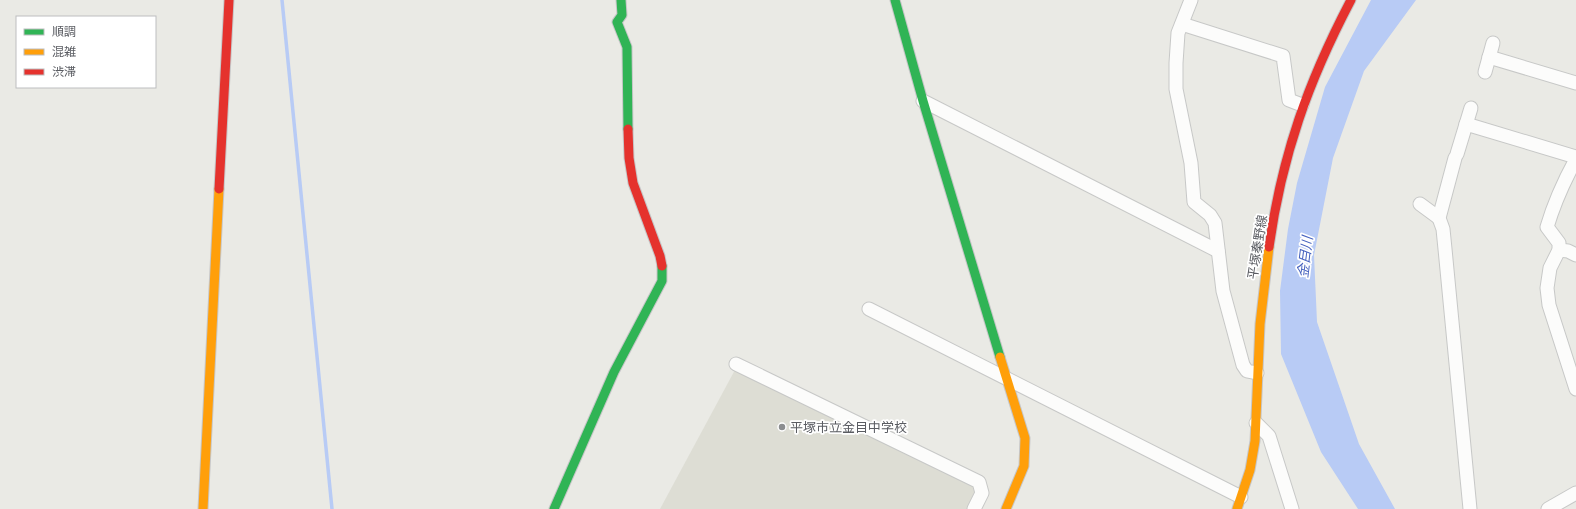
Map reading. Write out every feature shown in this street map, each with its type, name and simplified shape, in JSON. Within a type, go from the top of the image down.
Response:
[{"type":"street","points":[[203,509],[229,0]]},
{"type":"street","points":[[554,509],[614,372],[662,281],[660,256],[634,183],[629,158],[627,47],[617,22],[622,15],[622,0]]},
{"type":"street","points":[[894,0],[922,101],[1025,438],[1024,466],[1006,509]]},
{"type":"street","name":"平塚秦野線","points":[[1239,503],[1253,457],[1260,326],[1267,257],[1283,171],[1302,105],[1323,54],[1351,0]]},
{"type":"street","points":[[1187,2],[1182,24],[1178,33],[1176,89],[1191,163],[1194,202],[1210,215],[1215,223],[1223,291],[1243,365],[1247,372],[1257,373]]},
{"type":"street","points":[[1182,24],[1283,56],[1289,100],[1302,105]]},
{"type":"street","points":[[1485,72],[1493,43]]},
{"type":"street","points":[[1489,57],[1576,83]]},
{"type":"street","points":[[922,101],[1218,251]]},
{"type":"street","points":[[1470,509],[1445,249],[1439,218],[1471,108]]},
{"type":"street","points":[[1466,124],[1576,158],[1559,192],[1547,227],[1558,243],[1559,250],[1550,268],[1547,288],[1549,305],[1576,389]]},
{"type":"street","points":[[1420,204],[1439,218]]},
{"type":"street","points":[[1559,250],[1568,251],[1576,255]]},
{"type":"street","points":[[869,309],[1007,377],[1239,503]]},
{"type":"street","points":[[736,364],[979,482],[982,493],[974,509]]},
{"type":"street","points":[[1256,423],[1269,436],[1292,509]]},
{"type":"street","points":[[1548,509],[1576,493]]},
{"type":"shaded area","name":"平塚市立金目中学校","points":[[736,368],[976,485],[977,489],[967,509],[660,509]]},
{"type":"water","name":"金目川","points":[[1371,0],[1416,0],[1364,71],[1333,158],[1314,255],[1317,322],[1359,444],[1395,509],[1358,509],[1321,452],[1281,354],[1280,291],[1288,229],[1297,183],[1325,87]]},
{"type":"waterway","points":[[282,0],[332,509]]},
{"type":"traffic: fast","points":[[621,0],[622,15],[617,22],[627,47],[628,129]]},
{"type":"traffic: fast","points":[[895,0],[923,101],[1000,357]]},
{"type":"traffic: fast","points":[[554,509],[614,372],[662,281],[662,266]]},
{"type":"traffic: slow","points":[[203,509],[219,189]]},
{"type":"traffic: slow","points":[[1237,509],[1250,470],[1255,441],[1260,324],[1269,247]]},
{"type":"traffic: slow","points":[[1000,357],[1025,438],[1024,466],[1006,509]]},
{"type":"traffic: jam","points":[[219,189],[229,0]]},
{"type":"traffic: jam","points":[[1269,247],[1274,213],[1289,150],[1322,60],[1351,0]]},
{"type":"traffic: jam","points":[[628,129],[629,158],[633,183],[660,256],[662,266]]},
{"type":"place","name":"平塚市立金目中学校","points":[[782,427]]}]
